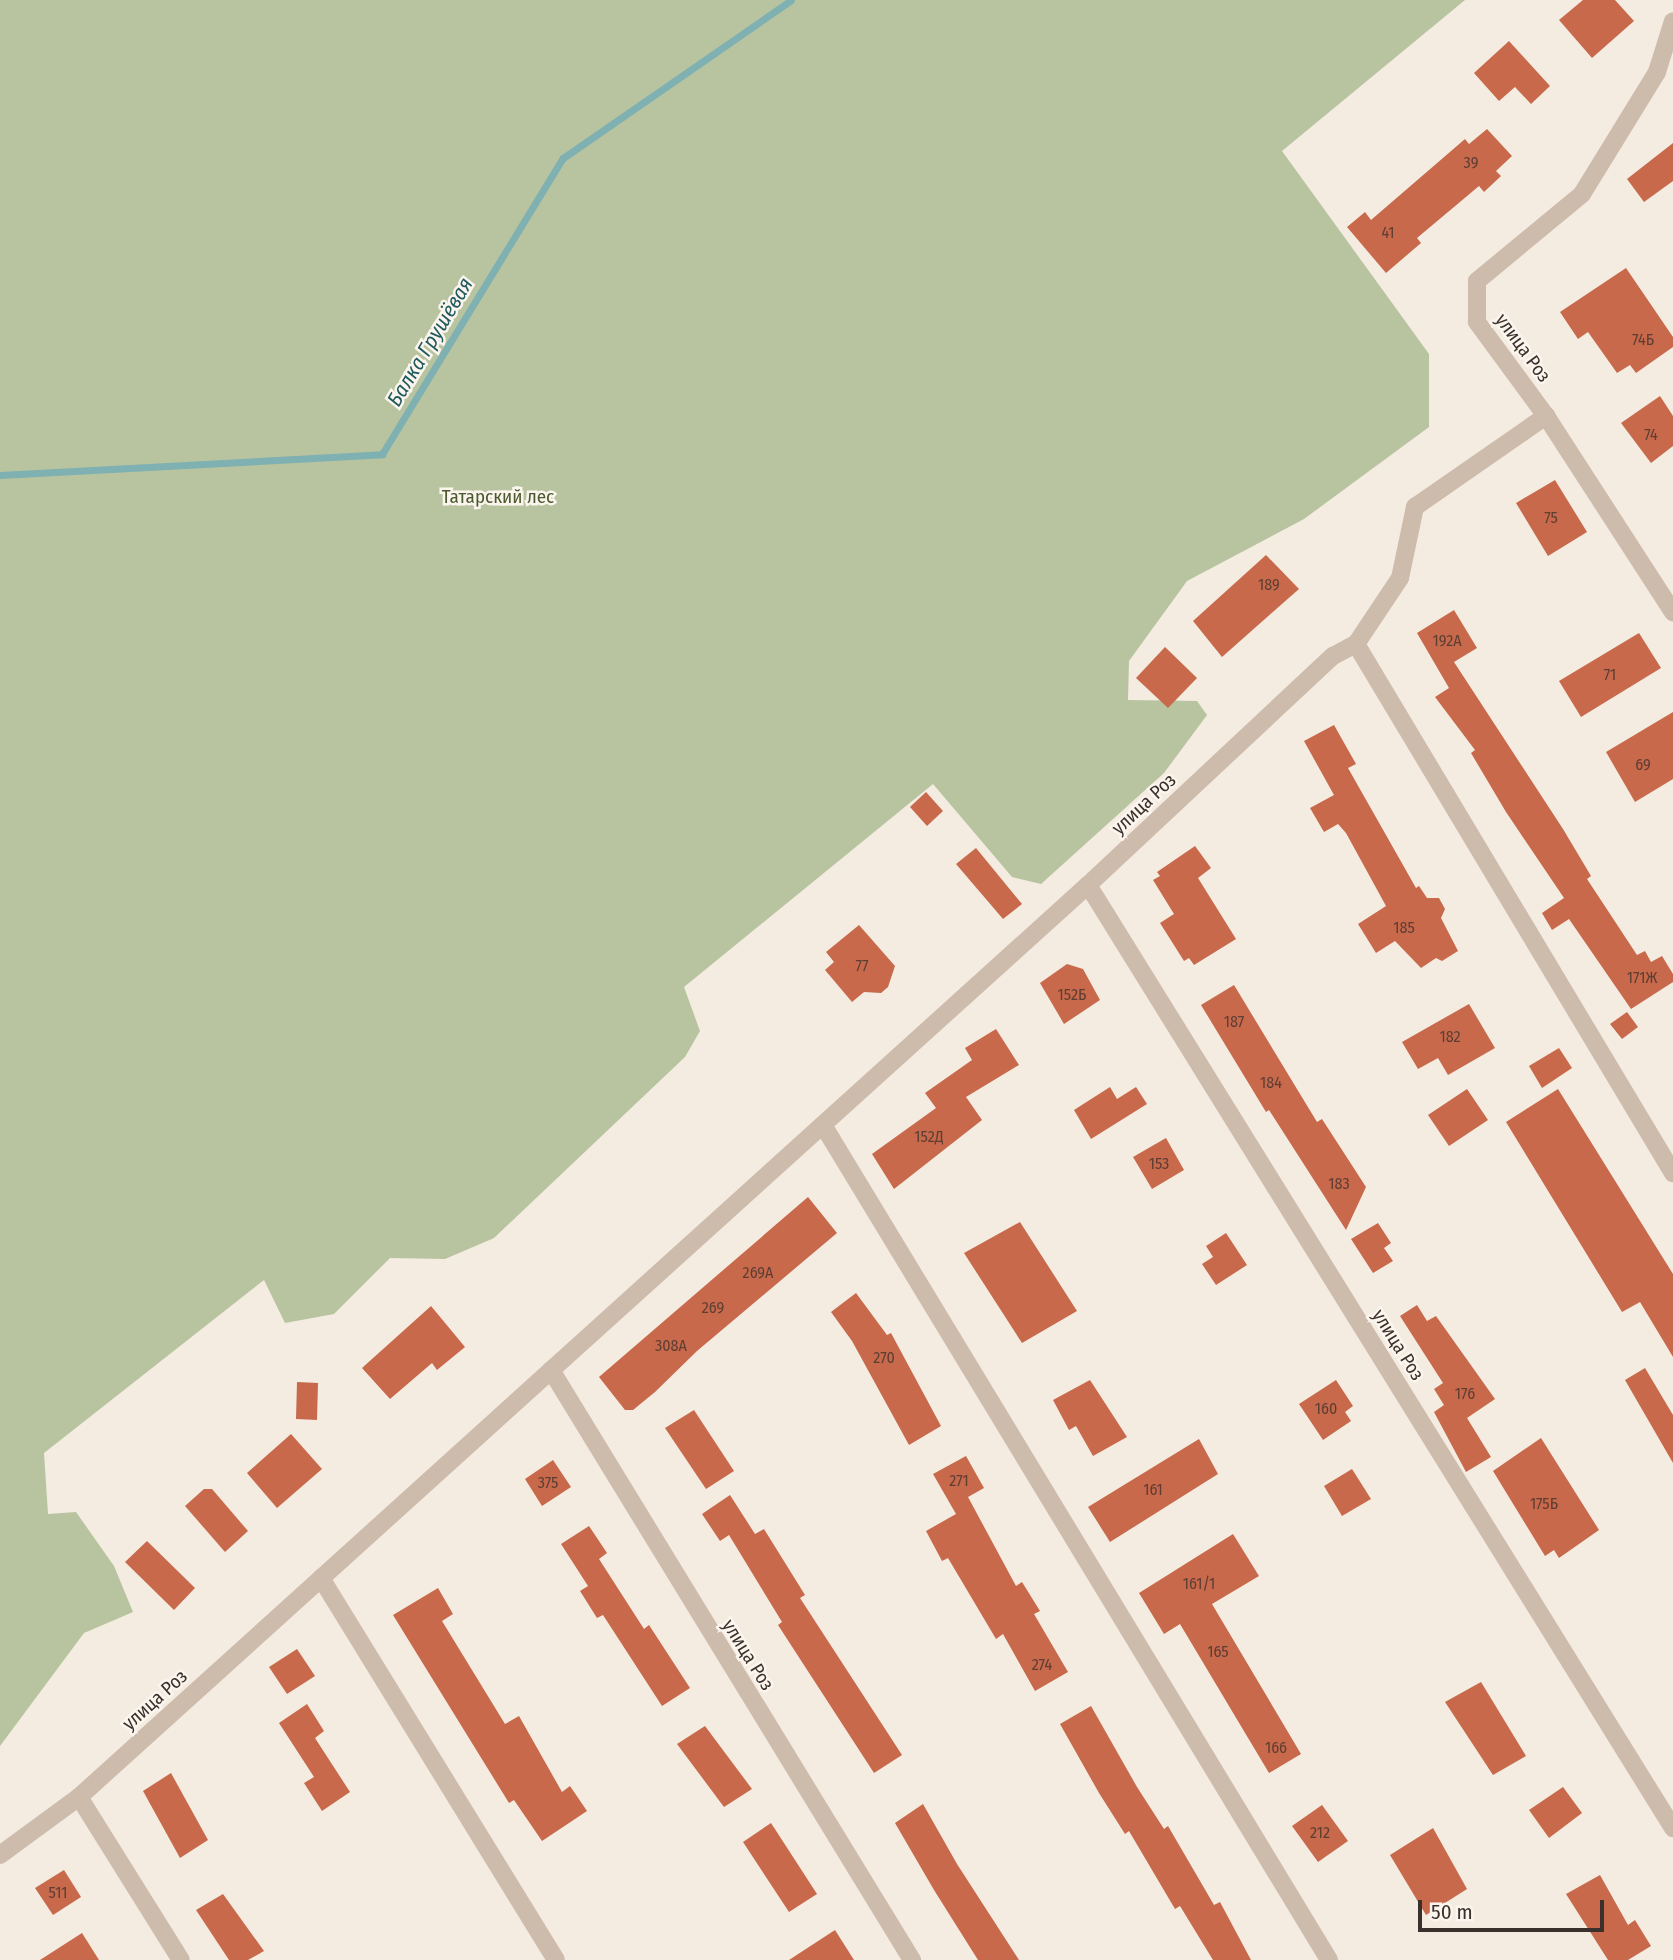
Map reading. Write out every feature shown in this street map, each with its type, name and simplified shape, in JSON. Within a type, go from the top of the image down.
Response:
[{"type":"street","name":"улица Роз","points":[[0,1855],[79,1797],[1088,885],[1333,656],[1356,644],[1400,578],[1415,508],[1546,416],[1477,322],[1477,281],[1582,194],[1657,72],[1673,21]]},
{"type":"street","points":[[1657,72],[1673,83]]},
{"type":"street","points":[[1546,416],[1673,612]]},
{"type":"street","points":[[1356,644],[1673,1173]]},
{"type":"street","name":"улица Роз","points":[[1088,885],[1673,1828]]},
{"type":"street","points":[[823,1125],[1329,1960]]},
{"type":"street","name":"улица Роз","points":[[551,1370],[912,1960]]},
{"type":"street","points":[[321,1578],[556,1960]]},
{"type":"street","points":[[79,1797],[181,1960]]},
{"type":"green space","name":"Татарский лес","points":[[0,0],[1465,0],[1282,151],[1429,354],[1429,427],[1304,519],[1187,581],[1129,661],[1128,700],[1197,701],[1207,715],[1164,773],[1041,884],[1012,877],[933,784],[684,987],[700,1031],[685,1057],[494,1238],[445,1259],[390,1258],[334,1314],[285,1323],[264,1280],[44,1453],[48,1514],[76,1512],[114,1566],[133,1612],[84,1633],[0,1746]]},
{"type":"building","points":[[1583,0],[1615,0],[1634,21],[1592,58],[1559,20]]},
{"type":"building","points":[[1509,41],[1550,86],[1531,104],[1515,87],[1499,101],[1474,73]]},
{"type":"building","points":[[1487,129],[1512,156],[1496,171],[1501,176],[1484,192],[1479,186],[1417,238],[1421,243],[1386,273],[1347,227],[1365,212],[1371,220],[1465,139],[1469,144]]},
{"type":"building","points":[[1673,143],[1673,181],[1644,202],[1627,179]]},
{"type":"building","points":[[1626,268],[1673,337],[1673,347],[1636,373],[1630,365],[1617,373],[1588,332],[1578,339],[1560,312]]},
{"type":"building","points":[[1660,396],[1673,416],[1673,446],[1651,463],[1621,423]]},
{"type":"building","points":[[1555,480],[1587,532],[1548,556],[1516,503]]},
{"type":"building","points":[[1266,555],[1299,589],[1222,657],[1193,621]]},
{"type":"building","points":[[1454,610],[1477,648],[1454,662],[1563,829],[1591,876],[1587,879],[1637,955],[1645,951],[1651,962],[1662,956],[1673,974],[1673,982],[1631,1009],[1569,919],[1552,930],[1542,913],[1564,898],[1506,812],[1471,753],[1475,750],[1435,697],[1449,688],[1417,633]]},
{"type":"building","points":[[1639,633],[1661,668],[1581,717],[1559,681]]},
{"type":"building","points":[[1165,647],[1197,678],[1168,708],[1136,678]]},
{"type":"building","points":[[1673,712],[1673,779],[1635,802],[1606,752]]},
{"type":"building","points":[[1334,725],[1356,764],[1348,768],[1416,888],[1419,886],[1427,898],[1439,898],[1445,909],[1441,918],[1458,951],[1442,961],[1436,958],[1421,968],[1395,941],[1376,953],[1358,924],[1386,906],[1346,833],[1338,824],[1324,832],[1310,808],[1334,795],[1304,741]]},
{"type":"building","points":[[926,792],[943,811],[927,826],[910,807]]},
{"type":"building","points":[[1195,846],[1211,868],[1198,878],[1236,939],[1194,965],[1189,958],[1184,961],[1160,923],[1174,914],[1153,880],[1160,876],[1157,872]]},
{"type":"building","points":[[976,848],[1022,904],[1003,919],[956,864]]},
{"type":"building","points":[[859,925],[895,966],[888,987],[881,993],[864,992],[852,1002],[825,970],[834,962],[826,952]]},
{"type":"building","points":[[1067,964],[1083,969],[1100,1000],[1064,1024],[1040,983]]},
{"type":"building","points":[[1234,985],[1317,1122],[1322,1119],[1366,1187],[1346,1230],[1269,1110],[1266,1112],[1201,1005]]},
{"type":"building","points":[[1469,1004],[1495,1048],[1448,1075],[1438,1058],[1418,1069],[1402,1042]]},
{"type":"building","points":[[1627,1012],[1638,1027],[1622,1039],[1610,1024]]},
{"type":"building","points":[[996,1029],[1019,1065],[966,1097],[982,1120],[894,1189],[872,1154],[936,1108],[925,1093],[972,1060],[965,1048]]},
{"type":"building","points":[[1559,1048],[1572,1068],[1542,1088],[1529,1066]]},
{"type":"building","points":[[1110,1087],[1117,1099],[1136,1087],[1147,1104],[1091,1139],[1074,1110]]},
{"type":"building","points":[[1467,1089],[1488,1120],[1449,1146],[1428,1115]]},
{"type":"building","points":[[1558,1089],[1673,1274],[1673,1357],[1640,1302],[1622,1312],[1506,1122]]},
{"type":"building","points":[[1166,1138],[1184,1170],[1152,1189],[1133,1157]]},
{"type":"building","points":[[808,1197],[837,1233],[697,1351],[655,1392],[633,1410],[625,1410],[599,1377]]},
{"type":"building","points":[[1020,1222],[1077,1311],[1022,1343],[964,1253]]},
{"type":"building","points":[[1378,1223],[1391,1243],[1384,1248],[1393,1261],[1373,1273],[1351,1239]]},
{"type":"building","points":[[1226,1233],[1247,1265],[1216,1285],[1202,1264],[1213,1257],[1206,1246]]},
{"type":"building","points":[[856,1293],[887,1335],[891,1333],[941,1426],[909,1445],[852,1341],[831,1312]]},
{"type":"building","points":[[1417,1305],[1427,1321],[1436,1316],[1495,1399],[1467,1418],[1491,1457],[1466,1472],[1434,1412],[1444,1405],[1434,1389],[1443,1383],[1400,1316]]},
{"type":"building","points":[[431,1306],[465,1347],[437,1370],[432,1363],[390,1399],[362,1368]]},
{"type":"building","points":[[1645,1368],[1673,1415],[1673,1463],[1625,1380]]},
{"type":"building","points":[[1090,1380],[1127,1437],[1093,1456],[1076,1426],[1069,1430],[1053,1400]]},
{"type":"building","points":[[1336,1380],[1353,1406],[1345,1412],[1351,1421],[1323,1440],[1299,1404]]},
{"type":"building","points":[[297,1382],[318,1383],[317,1420],[296,1419]]},
{"type":"building","points":[[694,1410],[734,1471],[706,1489],[665,1428]]},
{"type":"building","points":[[291,1434],[322,1469],[277,1508],[247,1473]]},
{"type":"building","points":[[1541,1438],[1599,1530],[1559,1558],[1554,1550],[1545,1556],[1493,1471]]},
{"type":"building","points":[[1199,1439],[1218,1474],[1110,1542],[1088,1507]]},
{"type":"building","points":[[966,1456],[984,1488],[968,1497],[1016,1586],[1022,1582],[1040,1611],[1034,1614],[1068,1672],[1035,1691],[1003,1634],[996,1639],[948,1558],[942,1561],[926,1531],[956,1514],[933,1474]]},
{"type":"building","points":[[553,1460],[571,1487],[542,1506],[525,1479]]},
{"type":"building","points":[[1352,1469],[1371,1499],[1342,1516],[1324,1486]]},
{"type":"building","points":[[204,1489],[212,1489],[248,1531],[225,1552],[185,1506]]},
{"type":"building","points":[[730,1495],[755,1534],[764,1529],[805,1595],[800,1598],[902,1755],[874,1773],[778,1625],[782,1622],[729,1535],[720,1541],[702,1514]]},
{"type":"building","points":[[589,1526],[607,1553],[599,1559],[644,1629],[649,1625],[690,1688],[662,1706],[603,1615],[597,1618],[580,1591],[588,1586],[561,1544]]},
{"type":"building","points":[[1233,1534],[1259,1576],[1212,1604],[1301,1754],[1269,1773],[1180,1624],[1164,1634],[1139,1593]]},
{"type":"building","points":[[147,1541],[195,1588],[174,1610],[125,1562]]},
{"type":"building","points":[[438,1588],[453,1614],[442,1621],[505,1724],[519,1716],[562,1792],[570,1786],[587,1811],[542,1841],[514,1800],[509,1803],[393,1615]]},
{"type":"building","points":[[297,1649],[315,1676],[287,1694],[269,1667]]},
{"type":"building","points":[[1481,1682],[1526,1756],[1493,1775],[1445,1702]]},
{"type":"building","points":[[307,1704],[324,1731],[315,1738],[350,1792],[322,1811],[304,1783],[314,1777],[279,1723]]},
{"type":"building","points":[[1091,1706],[1137,1787],[1164,1829],[1168,1826],[1214,1905],[1220,1902],[1251,1960],[1213,1960],[1180,1906],[1175,1909],[1129,1831],[1125,1834],[1099,1793],[1060,1724]]},
{"type":"building","points":[[705,1726],[752,1789],[724,1807],[677,1744]]},
{"type":"building","points":[[171,1773],[208,1840],[180,1858],[143,1791]]},
{"type":"building","points":[[1563,1787],[1582,1813],[1549,1838],[1529,1810]]},
{"type":"building","points":[[923,1804],[957,1864],[1019,1960],[978,1960],[934,1890],[895,1823]]},
{"type":"building","points":[[1322,1805],[1348,1841],[1318,1862],[1292,1826]]},
{"type":"building","points":[[771,1823],[817,1894],[789,1912],[743,1842]]},
{"type":"building","points":[[1433,1828],[1467,1889],[1426,1915],[1390,1855]]},
{"type":"building","points":[[64,1870],[81,1897],[53,1915],[35,1888]]},
{"type":"building","points":[[1600,1875],[1628,1925],[1635,1920],[1651,1946],[1628,1960],[1608,1960],[1566,1894]]},
{"type":"building","points":[[223,1894],[264,1951],[248,1960],[229,1960],[196,1910]]},
{"type":"building","points":[[835,1930],[854,1960],[789,1960]]},
{"type":"building","points":[[82,1933],[99,1960],[40,1960]]},
{"type":"waterway","name":"Балка Грушёвая","points":[[0,475],[382,454],[563,158],[791,0]]}]
